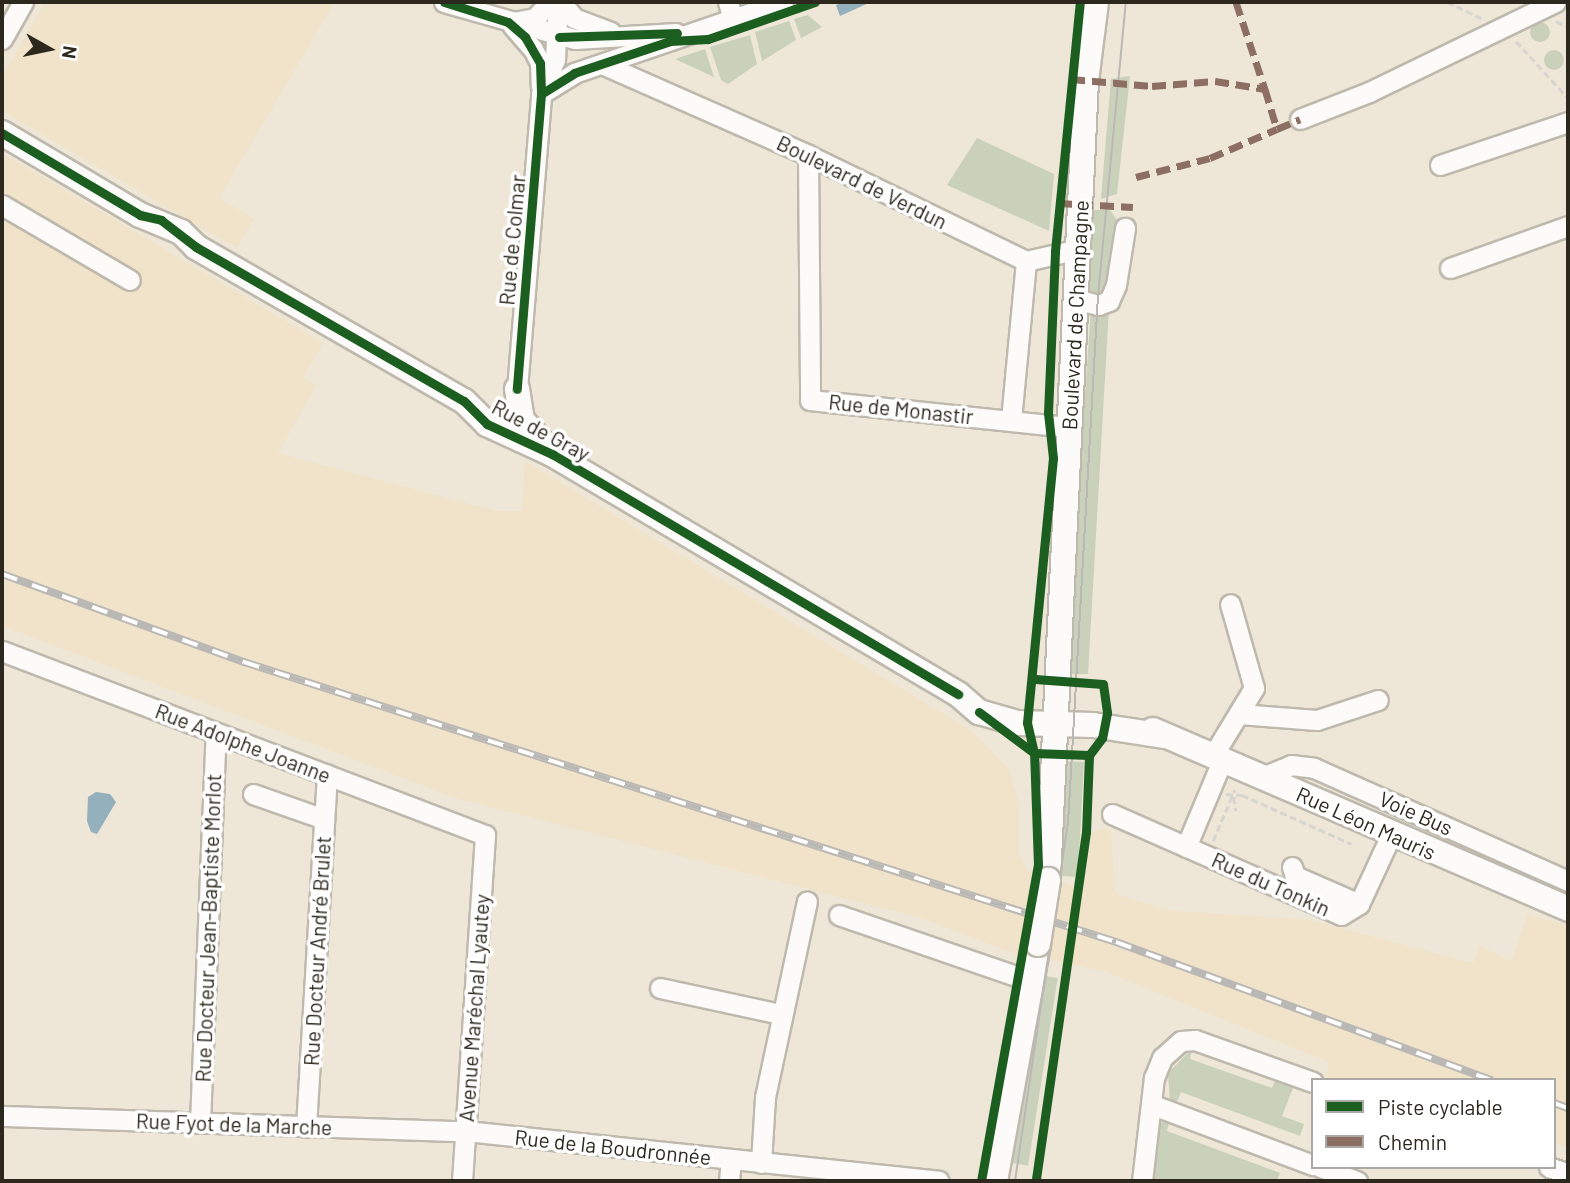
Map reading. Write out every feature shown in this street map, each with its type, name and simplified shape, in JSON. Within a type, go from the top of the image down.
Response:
[{"type":"main road","name":"Boulevard de Champagne","points":[[995,1181],[1048,880],[1086,80],[1096,2]]},
{"type":"main road","name":"Rue de Gray","points":[[2,133],[140,215],[162,220],[196,247],[464,401],[487,424],[552,454],[958,694],[1054,717]]},
{"type":"main road","points":[[464,401],[503,411],[509,410],[517,389]]},
{"type":"main road","name":"Rue de Colmar","points":[[517,389],[522,420],[552,454]]},
{"type":"main road","name":"Rue Léon Mauris","points":[[1054,717],[1120,716],[1391,835],[1568,908]]},
{"type":"street","points":[[2,39],[23,2]]},
{"type":"street","points":[[444,2],[559,37],[691,33]]},
{"type":"street","points":[[508,22],[535,18],[550,2]]},
{"type":"street","points":[[559,2],[583,23],[622,34]]},
{"type":"street","name":"Rue de Colmar","points":[[517,389],[541,94],[559,37],[559,2]]},
{"type":"street","points":[[508,22],[536,55],[541,94],[565,77],[691,33],[731,10],[783,2]]},
{"type":"street","points":[[1300,119],[1369,92],[1555,2]]},
{"type":"street","points":[[1562,2],[1568,4]]},
{"type":"street","points":[[644,50],[638,71],[646,83]]},
{"type":"street","name":"Boulevard de Verdun","points":[[601,64],[807,155],[1026,261]]},
{"type":"street","points":[[1440,165],[1568,122]]},
{"type":"street","name":"Rue de Monastir","points":[[807,155],[810,400],[1068,427]]},
{"type":"street","points":[[2,205],[130,280]]},
{"type":"street","points":[[1450,268],[1568,226]]},
{"type":"street","points":[[1076,299],[1092,305],[1109,300],[1116,285],[1125,228]]},
{"type":"street","points":[[1011,420],[1026,261],[1079,249]]},
{"type":"street","points":[[1186,847],[1235,766],[1239,713],[1250,698],[1254,679],[1230,604]]},
{"type":"street","name":"Rue Adolphe Joanne","points":[[2,651],[485,835]]},
{"type":"street","points":[[1239,713],[1318,720],[1378,700]]},
{"type":"street","name":"Rue Docteur Jean-Baptiste Morlot","points":[[200,1123],[216,733]]},
{"type":"street","name":"Voie Bus","points":[[1235,766],[1291,765],[1314,768],[1568,881]]},
{"type":"street","name":"Rue Docteur André Brulet","points":[[306,1126],[327,775]]},
{"type":"street","points":[[253,793],[324,820]]},
{"type":"street","name":"Rue du Tonkin","points":[[1112,814],[1341,915],[1360,904],[1391,835]]},
{"type":"street","name":"Avenue Maréchal Lyautey","points":[[462,1181],[485,835]]},
{"type":"street","points":[[1292,867],[1295,876],[1360,904]]},
{"type":"street","points":[[761,1163],[765,1097],[780,1014],[807,901]]},
{"type":"street","points":[[839,915],[1031,981]]},
{"type":"street","points":[[660,988],[780,1014]]},
{"type":"street","points":[[1142,1181],[1153,1105],[1154,1078],[1162,1058],[1181,1041],[1195,1040],[1311,1081]]},
{"type":"street","points":[[1153,1105],[1311,1164]]},
{"type":"street","name":"Rue Fyot de la Marche","points":[[2,1116],[466,1131]]},
{"type":"street","name":"Rue de la Boudronnée","points":[[466,1131],[938,1181]]},
{"type":"street","points":[[729,1181],[731,1159]]},
{"type":"street","points":[[1325,1169],[1357,1181]]},
{"type":"path","points":[[1235,766],[1233,797],[1236,811]]},
{"type":"path","points":[[1233,797],[1242,795],[1267,809],[1352,844]]},
{"type":"path","points":[[1206,856],[1233,797]]},
{"type":"shaded area","points":[[45,2],[335,2],[219,198],[254,219],[237,248],[2,111],[2,77]]},
{"type":"shaded area","points":[[2,153],[323,343],[303,378],[317,385],[278,453],[496,511],[522,511],[525,461],[972,731],[1009,769],[1019,804],[1019,854],[1027,870],[1083,889],[1092,832],[1104,828],[1111,831],[1115,893],[1165,910],[1309,920],[1473,963],[1480,945],[1511,962],[1528,913],[1568,927],[1568,1148],[1556,1143],[1556,1078],[1325,1078],[1330,1063],[1104,971],[1012,953],[918,917],[455,798],[2,626]]},
{"type":"green space","points":[[808,15],[822,27],[801,38],[794,19]]},
{"type":"green space","points":[[789,21],[796,40],[762,61],[755,32]]},
{"type":"green space","points":[[1540,22],[1547,25],[1550,32],[1547,39],[1540,42],[1533,39],[1530,32],[1533,25]]},
{"type":"green space","points":[[750,35],[757,64],[728,84],[721,80],[710,47]]},
{"type":"green space","points":[[705,49],[714,77],[675,59]]},
{"type":"green space","points":[[1554,50],[1561,53],[1564,60],[1561,67],[1554,70],[1547,67],[1544,60],[1547,53]]},
{"type":"green space","points":[[1130,76],[1117,194],[1101,199],[1111,79]]},
{"type":"green space","points":[[977,138],[1054,174],[1049,231],[947,185]]},
{"type":"green space","points":[[1090,210],[1110,210],[1121,226],[1112,288],[1100,301],[1090,293]]},
{"type":"green space","points":[[1091,308],[1109,308],[1088,674],[1066,674]]},
{"type":"green space","points":[[1065,761],[1084,762],[1078,877],[1059,876]]},
{"type":"green space","points":[[1039,975],[1058,978],[1028,1166],[1009,1163]]},
{"type":"green space","points":[[1192,1049],[1190,1059],[1272,1088],[1277,1076],[1295,1083],[1282,1116],[1304,1124],[1300,1136],[1181,1092],[1176,1104],[1170,1101],[1168,1073]]},
{"type":"green space","points":[[1170,1119],[1167,1131],[1280,1173],[1277,1181],[1152,1181],[1158,1133],[1161,1123]]},
{"type":"water","points":[[844,2],[871,2],[840,16],[836,5]]},
{"type":"water","points":[[96,792],[110,794],[116,802],[97,834],[91,832],[87,821],[88,797]]},
{"type":"tram line","points":[[1015,1181],[1068,824],[1098,296],[1126,2]]},
{"type":"railway","points":[[2,574],[244,662],[1116,942],[1487,1078]]},
{"type":"railway","points":[[1556,1104],[1568,1108]]},
{"type":"marked path","points":[[1236,2],[1265,89]]},
{"type":"marked path","points":[[1071,79],[1152,86],[1215,81],[1265,89],[1277,129],[1300,119]]},
{"type":"marked path","points":[[1136,177],[1210,158],[1277,129]]},
{"type":"marked path","points":[[1058,203],[1133,207]]},
{"type":"cycle path","points":[[444,2],[508,22],[525,37],[540,63],[541,94],[517,389]]},
{"type":"cycle path","points":[[541,94],[574,73],[670,41],[708,39],[815,2]]},
{"type":"cycle path","points":[[981,1181],[1038,865],[1034,753],[1027,723],[1053,458],[1048,413],[1055,251],[1080,2]]},
{"type":"cycle path","points":[[559,37],[677,33]]},
{"type":"cycle path","points":[[2,133],[140,215],[161,220],[196,247],[464,401],[487,424],[552,454],[958,694]]},
{"type":"cycle path","points":[[1035,679],[1103,684],[1107,713],[1102,738],[1089,755],[1086,832],[1036,1181]]},
{"type":"cycle path","points":[[979,712],[1034,753],[1089,755]]}]
